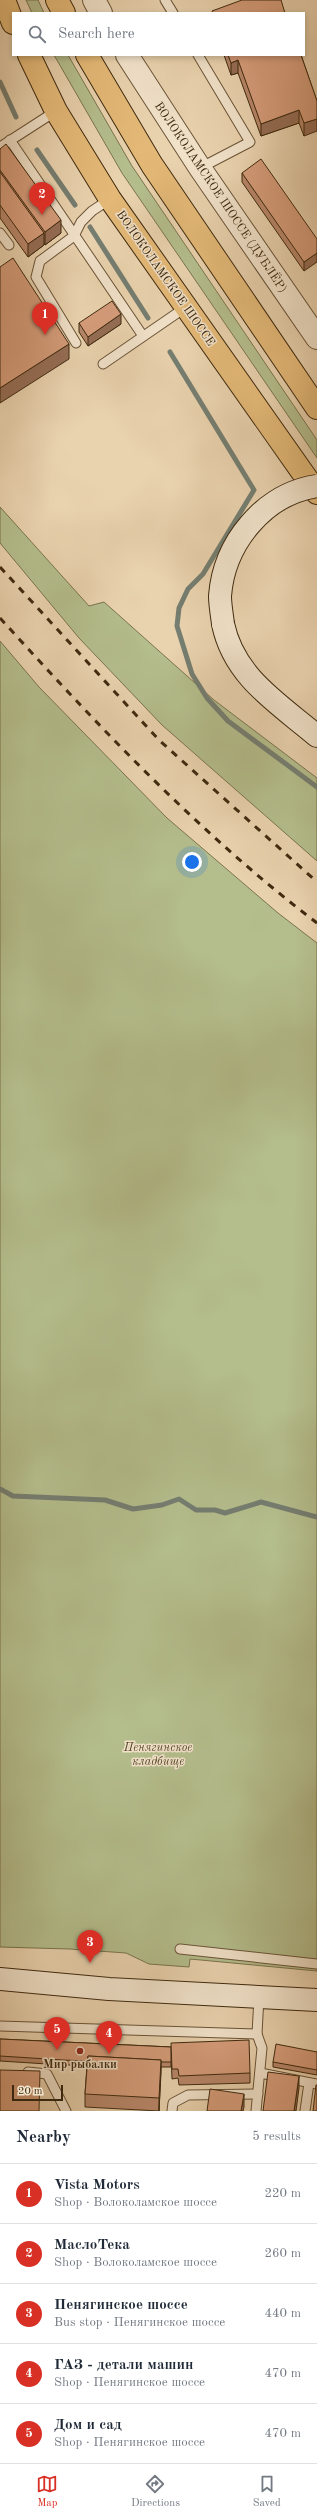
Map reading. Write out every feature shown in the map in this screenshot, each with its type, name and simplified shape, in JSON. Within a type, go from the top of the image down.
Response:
[{"type":"main road","points":[[4,0],[12,20]]},
{"type":"main road","points":[[57,0],[63,12]]},
{"type":"main road","points":[[94,0],[101,12]]},
{"type":"main road","name":"ВОЛОКОЛАМСКОЕ ШОССЕ","points":[[29,56],[56,111],[110,199],[317,493]]},
{"type":"main road","points":[[88,56],[152,165],[317,408]]},
{"type":"main road","name":"ВОЛОКОЛАМСКОЕ ШОССЕ (ДУБЛЁР)","points":[[128,56],[200,168],[317,338]]},
{"type":"main road","points":[[317,486],[299,490],[270,506],[243,533],[230,557],[220,596],[223,624],[232,654],[242,669],[258,687],[317,736]]},
{"type":"main road","points":[[0,1979],[109,1989],[317,2000]]},
{"type":"lane","points":[[165,0],[172,12]]},
{"type":"lane","points":[[199,56],[250,142],[200,168]]},
{"type":"lane","points":[[0,147],[56,111]]},
{"type":"lane","points":[[10,140],[143,336]]},
{"type":"lane","points":[[76,343],[36,277],[40,261],[74,236],[81,222],[92,211],[110,199]]},
{"type":"lane","points":[[0,233],[9,245]]},
{"type":"lane","points":[[103,364],[186,307]]},
{"type":"lane","points":[[180,1949],[317,1964]]},
{"type":"lane","points":[[256,2111],[262,2048],[257,2034],[259,1997]]},
{"type":"lane","points":[[0,2026],[257,2034]]},
{"type":"lane","points":[[16,2071],[47,2074],[66,2111]]},
{"type":"lane","points":[[260,2073],[313,2083],[305,2111]]},
{"type":"lane","points":[[172,2111],[173,2103],[188,2095],[258,2094]]},
{"type":"green space","points":[[26,0],[38,0],[44,12],[32,12]]},
{"type":"green space","points":[[55,56],[69,56],[132,166],[317,440],[317,458],[122,173]]},
{"type":"green space","points":[[0,507],[89,606],[104,602],[214,700],[317,778],[317,861],[162,725],[79,638],[0,543]]},
{"type":"green space","name":"Пенягинское кладбище","points":[[0,641],[39,687],[167,818],[278,913],[317,943],[317,1971],[190,1959],[189,1967],[149,1964],[126,1953],[70,1949],[0,1947]]},
{"type":"building","points":[[242,0],[281,0],[285,12],[212,12]]},
{"type":"building","points":[[228,56],[301,56],[317,101],[317,119],[304,123],[299,110],[261,124],[238,60],[231,63]]},
{"type":"building","points":[[6,144],[61,220],[45,232],[0,170],[0,149]]},
{"type":"building","points":[[261,159],[317,239],[317,253],[304,262],[242,173]]},
{"type":"building","points":[[0,172],[44,233],[28,244],[0,205]]},
{"type":"building","points":[[13,258],[69,344],[0,388],[0,267]]},
{"type":"building","points":[[112,301],[121,314],[88,337],[79,323]]},
{"type":"building","points":[[0,2039],[171,2047],[171,2062],[161,2062],[161,2060],[88,2056],[87,2061],[0,2056]]},
{"type":"building","points":[[249,2040],[250,2073],[179,2076],[178,2069],[172,2069],[171,2043]]},
{"type":"building","points":[[276,2044],[317,2052],[317,2070],[273,2062]]},
{"type":"building","points":[[88,2056],[161,2060],[159,2098],[85,2094]]},
{"type":"building","points":[[0,2070],[40,2071],[39,2111],[0,2111]]},
{"type":"building","points":[[268,2072],[299,2076],[294,2111],[263,2111]]},
{"type":"building","points":[[316,2085],[317,2111],[313,2111]]},
{"type":"building","points":[[210,2089],[244,2094],[241,2111],[207,2111]]},
{"type":"waterway","points":[[0,82],[16,117]]},
{"type":"waterway","points":[[37,150],[75,205]]},
{"type":"waterway","points":[[90,227],[148,318]]},
{"type":"waterway","points":[[170,352],[254,490],[203,574],[188,589],[179,608],[177,626],[192,674],[207,698],[228,721],[317,787]]},
{"type":"waterway","points":[[0,1489],[13,1496],[105,1500],[133,1509],[162,1505],[179,1499],[196,1510],[215,1510],[225,1513],[261,1502],[317,1517]]},
{"type":"railway","points":[[0,567],[159,740],[317,882]]},
{"type":"railway","points":[[0,618],[113,739],[191,816],[274,889],[317,923]]},
{"type":"place","name":"МаслоТека","points":[[42,215]]},
{"type":"place","name":"Vista Motors","points":[[45,335]]},
{"type":"place","name":"Пенягинское шоссе","points":[[90,1963]]},
{"type":"place","name":"Дом и сад","points":[[57,2050]]},
{"type":"place","name":"Мир рыбалки","points":[[80,2051]]},
{"type":"place","name":"ГАЗ - детали машин","points":[[109,2054]]}]
